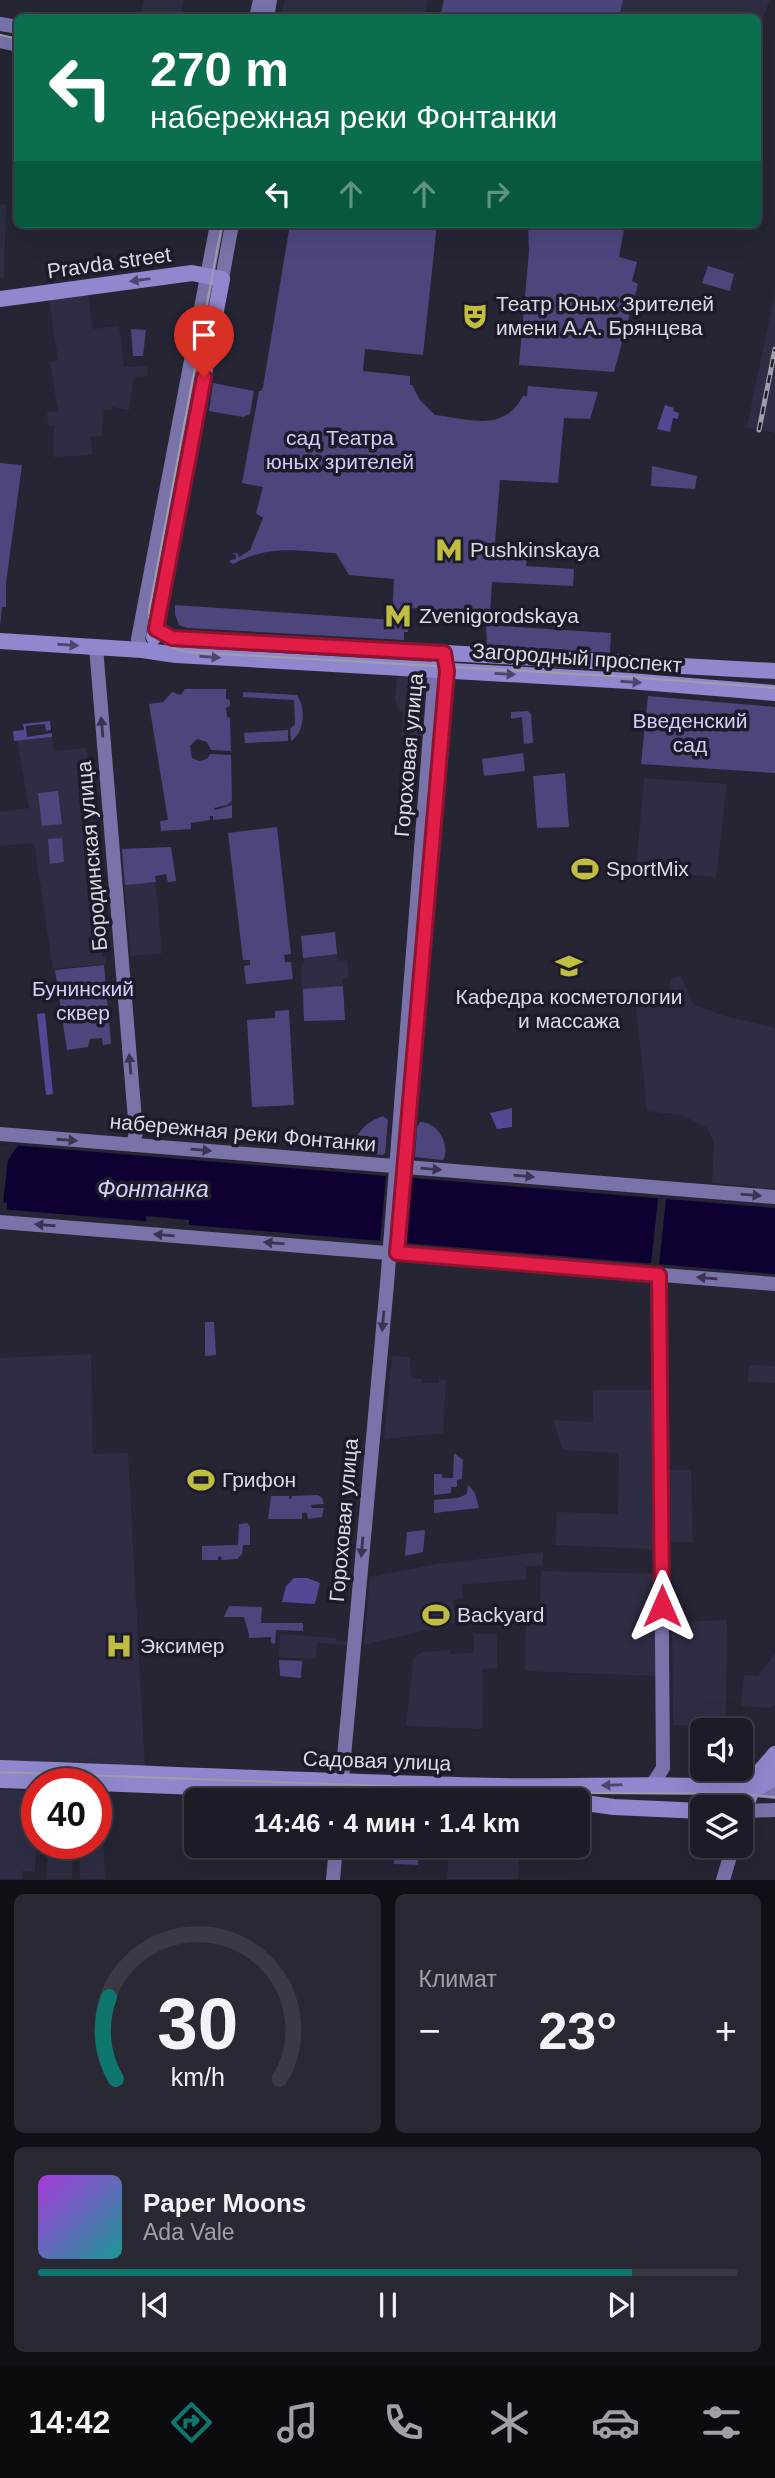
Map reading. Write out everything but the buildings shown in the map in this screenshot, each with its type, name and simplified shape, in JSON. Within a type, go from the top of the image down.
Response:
[{"type":"main road","points":[[217,228],[215,277],[156,629],[152,640],[142,650],[138,639],[215,277],[231,228]]},
{"type":"main road","name":"Pravda street","points":[[0,299],[192,273],[215,277]]},
{"type":"main road","name":"Загородный проспект","points":[[156,629],[172,638],[775,671]]},
{"type":"main road","name":"Загородный проспект","points":[[0,641],[142,650],[176,655],[629,681],[775,693]]},
{"type":"main road","name":"Бородинская улица","points":[[96,647],[136,1132],[133,1145]]},
{"type":"main road","name":"Гороховая улица","points":[[341,1788],[400,1172],[444,653]]},
{"type":"main road","name":"набережная реки Фонтанки","points":[[0,1134],[400,1172],[775,1197]]},
{"type":"main road","points":[[0,1222],[393,1248],[775,1284]]},
{"type":"main road","points":[[659,1275],[663,1768],[670,1780],[678,1786]]},
{"type":"main road","points":[[750,1795],[758,1774],[775,1754]]},
{"type":"main road","name":"Садовая улица","points":[[0,1768],[297,1788]]},
{"type":"main road","points":[[652,1785],[663,1768]]},
{"type":"main road","points":[[753,1798],[775,1773]]},
{"type":"main road","name":"Садовая улица","points":[[0,1780],[21,1781]]},
{"type":"main road","name":"Садовая улица","points":[[112,1784],[249,1788]]},
{"type":"main road","name":"Садовая улица","points":[[567,1788],[615,1784],[678,1786],[707,1795]]},
{"type":"main road","points":[[753,1803],[775,1792]]},
{"type":"main road","points":[[590,1803],[690,1811]]},
{"type":"main road","name":"Садовая улица","points":[[753,1808],[775,1810]]},
{"type":"main road","points":[[333,1880],[335,1858]]},
{"type":"main road","points":[[723,1880],[729,1858]]},
{"type":"shaded area","points":[[144,0],[184,0],[182,14],[142,14]]},
{"type":"shaded area","points":[[285,0],[428,0],[425,14],[282,14]]},
{"type":"shaded area","points":[[623,0],[770,0],[761,22],[761,14],[620,14]]},
{"type":"shaded area","points":[[0,204],[6,205],[4,278],[0,278]]},
{"type":"shaded area","points":[[775,291],[775,433],[747,427]]},
{"type":"shaded area","points":[[88,295],[93,329],[119,326],[124,367],[147,366],[148,376],[134,377],[129,410],[112,407],[111,410],[104,410],[101,436],[91,437],[92,455],[54,457],[54,426],[48,425],[47,412],[58,411],[50,362],[58,360],[49,300]]},
{"type":"shaded area","points":[[665,405],[679,413],[678,419],[673,418],[670,432],[657,429]]},
{"type":"shaded area","points":[[397,675],[421,678],[426,682],[422,736],[401,736],[403,712],[398,709],[395,699]]},
{"type":"shaded area","points":[[50,721],[51,730],[46,731],[45,724],[26,726],[27,737],[52,733],[52,737],[14,741],[13,731],[24,730],[23,724]]},
{"type":"shaded area","points":[[52,737],[54,751],[87,748],[101,903],[100,923],[106,964],[53,969],[34,843],[0,846],[0,812],[29,808],[17,741]]},
{"type":"shaded area","points":[[644,778],[727,784],[716,877],[636,870]]},
{"type":"shaded area","points":[[171,847],[176,881],[168,882],[166,874],[155,876],[162,953],[131,956],[121,849]]},
{"type":"shaded area","points":[[335,932],[338,961],[347,960],[349,978],[342,979],[345,1020],[304,1021],[301,936]]},
{"type":"shaded area","points":[[681,976],[693,1004],[725,1016],[775,1028],[775,1188],[712,1183],[714,1141],[707,1128],[681,1115],[647,1111],[636,1005],[667,1005],[671,978]]},
{"type":"shaded area","points":[[45,1013],[53,1094],[46,1095],[37,1014]]},
{"type":"shaded area","points":[[512,1108],[512,1127],[497,1129],[490,1113]]},
{"type":"shaded area","points":[[91,1354],[93,1454],[128,1453],[145,1768],[0,1762],[0,1358]]},
{"type":"shaded area","points":[[392,1356],[410,1357],[411,1378],[422,1379],[422,1383],[439,1383],[439,1379],[446,1380],[443,1433],[384,1439]]},
{"type":"shaded area","points":[[749,1365],[775,1366],[775,1383],[748,1382]]},
{"type":"shaded area","points":[[593,1390],[652,1390],[652,1549],[555,1545],[557,1512],[618,1514],[619,1453],[563,1450],[553,1420],[593,1422]]},
{"type":"shaded area","points":[[669,1470],[691,1470],[693,1542],[671,1542]]},
{"type":"shaded area","points":[[543,1552],[543,1565],[526,1567],[526,1579],[462,1585],[463,1598],[453,1600],[456,1623],[364,1645],[370,1577],[437,1564]]},
{"type":"shaded area","points":[[541,1571],[659,1574],[660,1676],[525,1671],[526,1612],[540,1605]]},
{"type":"shaded area","points":[[294,1578],[307,1578],[320,1583],[315,1604],[282,1602],[286,1586]]},
{"type":"shaded area","points":[[727,1620],[726,1718],[690,1718],[690,1726],[673,1725],[672,1622]]},
{"type":"shaded area","points":[[280,1634],[336,1638],[336,1641],[346,1642],[346,1645],[317,1643],[316,1659],[279,1657]]},
{"type":"shaded area","points":[[474,1634],[497,1634],[497,1668],[483,1669],[482,1729],[406,1726],[413,1658],[423,1652],[450,1650],[451,1654],[474,1653]]},
{"type":"shaded area","points":[[775,1654],[775,1703],[771,1708],[741,1706],[744,1675],[758,1676]]},
{"type":"shaded area","points":[[0,1790],[21,1791],[21,1859],[35,1859],[35,1872],[23,1871],[22,1879],[0,1879]]},
{"type":"shaded area","points":[[448,1858],[519,1858],[518,1879],[447,1879]]},
{"type":"shaded area","points":[[48,1859],[73,1859],[72,1879],[47,1879]]},
{"type":"shaded area","points":[[79,1859],[104,1859],[105,1879],[80,1879]]},
{"type":"green space","points":[[444,0],[623,0],[620,14],[441,14]]},
{"type":"green space","name":"сад Театра юных зрителей","points":[[289,228],[437,228],[423,355],[365,349],[363,371],[410,376],[410,385],[435,415],[473,421],[496,419],[506,415],[523,396],[527,396],[528,386],[598,392],[590,419],[564,418],[558,483],[500,480],[494,556],[527,558],[526,566],[574,569],[573,586],[492,582],[490,614],[411,608],[408,632],[404,632],[404,640],[187,628],[179,625],[175,605],[392,620],[394,579],[349,575],[336,553],[271,551],[233,564],[230,562],[236,559],[236,555],[232,553],[237,553],[239,557],[250,550],[263,518],[256,513],[263,487],[242,483],[259,391],[263,387]]},
{"type":"green space","points":[[528,228],[624,228],[619,257],[637,262],[632,281],[638,284],[614,372],[519,365],[529,251]]},
{"type":"green space","points":[[708,266],[734,274],[730,291],[702,283]]},
{"type":"green space","points":[[131,329],[146,330],[143,356],[133,356]]},
{"type":"green space","name":"сад Театра юных зрителей","points":[[213,383],[254,391],[250,414],[243,417],[209,411]]},
{"type":"green space","points":[[0,463],[22,465],[6,583],[6,607],[2,607],[0,626]]},
{"type":"green space","points":[[652,466],[697,476],[695,489],[651,486]]},
{"type":"green space","points":[[486,625],[611,633],[610,653],[487,645]]},
{"type":"green space","points":[[185,689],[226,689],[226,699],[230,700],[230,706],[226,708],[227,717],[230,718],[231,751],[211,750],[207,742],[197,739],[190,746],[192,758],[199,761],[207,759],[210,754],[231,755],[232,801],[214,808],[215,810],[232,805],[232,818],[213,820],[213,816],[210,816],[210,820],[191,823],[191,829],[161,831],[160,821],[168,820],[149,704],[163,702],[172,692],[181,695]]},
{"type":"green space","points":[[243,692],[297,695],[302,706],[303,720],[296,737],[291,741],[290,729],[295,724],[294,700],[243,697]]},
{"type":"green space","name":"Введенский сад","points":[[648,696],[775,707],[775,773],[641,764]]},
{"type":"green space","points":[[528,711],[531,714],[533,743],[524,744],[522,717],[511,719],[511,712]]},
{"type":"green space","points":[[288,730],[288,741],[245,743],[244,733]]},
{"type":"green space","points":[[523,753],[525,771],[484,776],[482,759]]},
{"type":"green space","points":[[565,773],[569,827],[537,828],[533,776]]},
{"type":"green space","points":[[58,791],[62,824],[42,826],[38,793]]},
{"type":"green space","points":[[277,827],[291,954],[284,955],[285,962],[291,962],[293,979],[246,984],[244,966],[250,965],[250,960],[243,960],[228,833]]},
{"type":"green space","points":[[62,838],[64,862],[50,864],[48,839]]},
{"type":"green space","points":[[171,847],[176,881],[168,882],[166,874],[155,876],[156,882],[125,885],[122,849]]},
{"type":"green space","points":[[335,932],[337,954],[303,958],[301,936]]},
{"type":"green space","name":"Бунинский сквер","points":[[104,965],[111,1044],[103,1045],[102,1038],[90,1039],[88,1047],[67,1050],[55,970]]},
{"type":"green space","points":[[343,986],[345,1020],[304,1021],[303,989]]},
{"type":"green space","points":[[289,1010],[294,1105],[252,1107],[247,1020],[275,1018],[275,1011]]},
{"type":"green space","points":[[383,1116],[388,1120],[385,1153],[354,1152],[358,1134],[362,1129]]},
{"type":"green space","points":[[420,1122],[432,1126],[441,1135],[445,1148],[443,1160],[415,1157],[417,1127]]},
{"type":"green space","points":[[205,1322],[214,1322],[216,1355],[205,1356]]},
{"type":"green space","points":[[454,1453],[463,1460],[462,1479],[457,1480],[457,1487],[451,1487],[451,1493],[434,1495],[434,1474],[442,1474],[442,1478],[453,1478]]},
{"type":"green space","points":[[468,1485],[475,1493],[479,1508],[434,1513],[434,1500],[458,1498],[467,1494]]},
{"type":"green space","points":[[318,1495],[324,1504],[311,1505],[312,1508],[324,1508],[322,1517],[308,1519],[307,1513],[302,1513],[302,1519],[268,1519],[271,1496],[289,1496],[291,1499],[292,1496]]},
{"type":"green space","points":[[247,1523],[250,1526],[250,1545],[243,1545],[242,1554],[237,1559],[222,1560],[221,1556],[218,1560],[202,1560],[202,1546],[238,1545],[239,1524]]},
{"type":"green space","points":[[425,1530],[423,1552],[405,1556],[407,1532]]},
{"type":"green space","points":[[229,1606],[262,1607],[261,1623],[303,1623],[303,1631],[276,1630],[275,1644],[271,1643],[271,1637],[249,1638],[244,1617],[224,1617]]},
{"type":"green space","points":[[279,1660],[302,1661],[301,1678],[280,1676]]},
{"type":"green space","points":[[394,1858],[418,1858],[418,1865],[394,1864]]},
{"type":"water","name":"Фонтанка","points":[[0,1144],[775,1208],[775,1274],[0,1209]]},
{"type":"pier","points":[[0,1144],[18,1145],[8,1160],[3,1202],[7,1203],[7,1209],[11,1211],[0,1209]]},
{"type":"pier","points":[[386,1176],[410,1178],[404,1244],[380,1242]]},
{"type":"pier","points":[[658,1198],[666,1199],[659,1265],[651,1264]]},
{"type":"pier","points":[[146,1216],[189,1220],[189,1225],[167,1223],[167,1227],[147,1226]]},
{"type":"tram line","points":[[0,35],[14,38]]},
{"type":"tram line","points":[[221,228],[149,611],[152,627],[165,644],[187,652],[775,688]]},
{"type":"tram line","points":[[0,1772],[583,1793],[742,1794],[775,1797]]},
{"type":"railway","points":[[759,430],[775,349]]},
{"type":"place","name":"Театр Юных Зрителей имени А.А. Брянцева","points":[[475,316]]},
{"type":"place","name":"Pushkinskaya","points":[[449,550]]},
{"type":"place","name":"Zvenigorodskaya","points":[[398,616]]},
{"type":"place","name":"SportMix","points":[[585,869]]},
{"type":"place","name":"Кафедра косметологии и массажа","points":[[569,966]]},
{"type":"place","name":"Грифон","points":[[201,1480]]},
{"type":"place","name":"Backyard","points":[[436,1615]]},
{"type":"place","name":"Эксимер","points":[[119,1646]]},
{"type":"route","points":[[204,377],[156,629],[172,638],[444,653],[447,671],[397,1253],[659,1275],[662,1606]]}]
